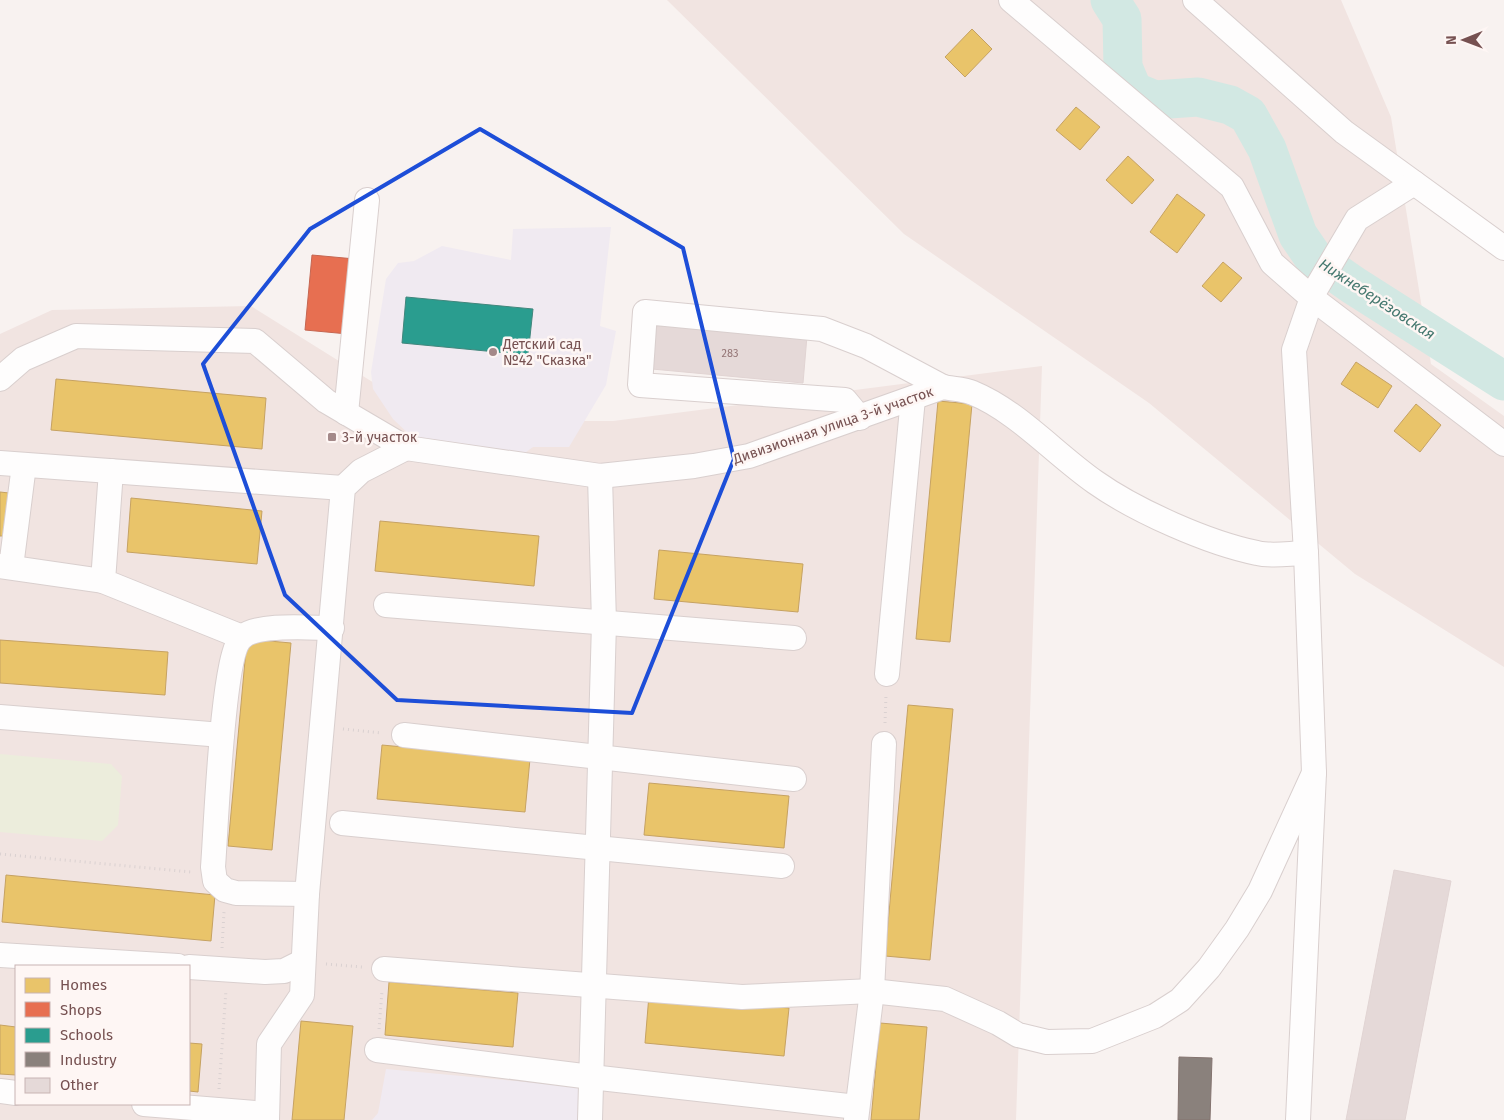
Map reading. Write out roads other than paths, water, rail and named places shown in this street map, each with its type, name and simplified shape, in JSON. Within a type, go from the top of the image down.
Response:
[{"type":"street","points":[[1011,0],[1232,187],[1272,263],[1312,298],[1504,444]]},
{"type":"street","points":[[1195,0],[1344,132],[1504,248]]},
{"type":"street","points":[[1298,1120],[1314,774],[1306,553],[1294,350],[1312,298],[1357,219],[1414,183]]},
{"type":"street","points":[[346,413],[366,200]]},
{"type":"street","points":[[860,418],[845,400],[640,385],[645,312],[822,329],[866,346],[943,387]]},
{"type":"street","points":[[0,380],[22,359],[76,336],[255,342],[326,402],[406,448]]},
{"type":"street","name":"Дивизионная улица 3-й участок","points":[[406,448],[600,476],[734,460],[860,418],[943,387],[971,392],[990,401],[1096,483],[1149,512],[1207,539],[1259,554],[1306,553]]},
{"type":"street","points":[[887,674],[913,398]]},
{"type":"street","points":[[156,1105],[217,1110],[267,1117],[270,1044],[302,995],[302,962],[307,894],[343,488],[361,471],[406,448]]},
{"type":"street","points":[[0,463],[343,488]]},
{"type":"street","points":[[24,465],[6,567],[104,581],[242,637]]},
{"type":"street","points":[[104,581],[112,471]]},
{"type":"street","points":[[590,1120],[604,622],[600,476]]},
{"type":"street","points":[[386,605],[794,638]]},
{"type":"street","points":[[307,894],[236,893],[220,882],[222,735],[229,670],[233,652],[242,637],[262,629],[332,628]]},
{"type":"street","points":[[0,717],[222,735]]},
{"type":"street","points":[[404,735],[794,779]]},
{"type":"street","points":[[378,1050],[591,1077],[856,1114],[872,992],[884,744]]},
{"type":"street","points":[[384,969],[742,997],[872,992],[946,999],[998,1023],[1018,1035],[1047,1042],[1092,1041],[1155,1016],[1180,1000],[1209,968],[1237,929],[1260,891],[1314,774]]},
{"type":"street","points":[[342,823],[782,866]]},
{"type":"street","points":[[0,954],[163,965]]},
{"type":"street","points":[[190,967],[265,972],[284,971],[302,962]]},
{"type":"street","points":[[0,1091],[15,1093]]},
{"type":"waterway","name":"Нижнеберёзовская","points":[[1110,0],[1122,19],[1123,67],[1133,91],[1155,100],[1198,97],[1230,105],[1248,115],[1267,149],[1298,235],[1313,257],[1353,285],[1504,381]]},
{"type":"place","name":"Детский сад №42 \"Сказка\"","points":[[493,352]]},
{"type":"place","name":"3-й участок","points":[[332,437]]}]
